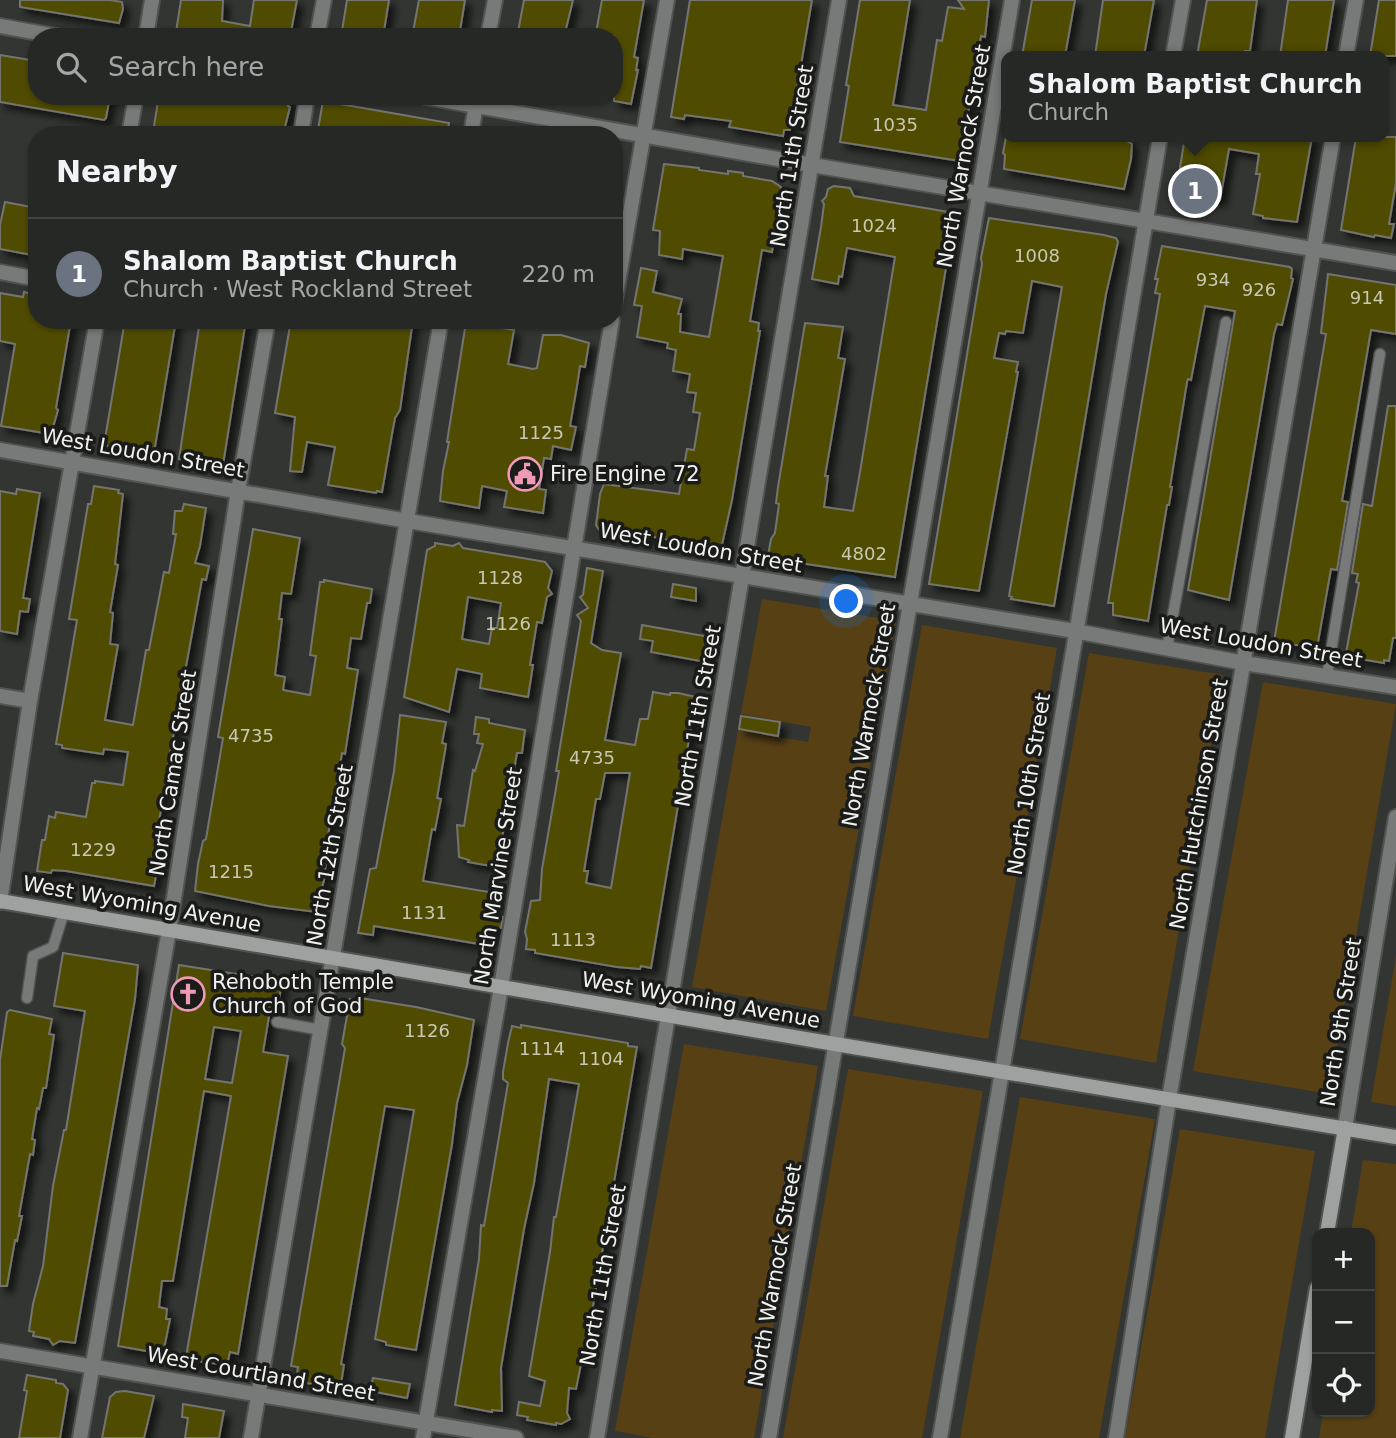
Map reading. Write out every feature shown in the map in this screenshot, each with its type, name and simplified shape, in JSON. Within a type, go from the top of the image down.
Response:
[{"type":"street","points":[[147,28],[152,0]]},
{"type":"street","points":[[319,28],[324,0]]},
{"type":"street","points":[[490,28],[495,0]]},
{"type":"street","points":[[623,252],[667,0]]},
{"type":"street","name":"North 11th Street","points":[[597,1438],[839,0]]},
{"type":"street","name":"North Warnock Street","points":[[1004,51],[1012,0]]},
{"type":"street","points":[[1174,51],[1183,0]]},
{"type":"street","points":[[1347,51],[1356,0]]},
{"type":"street","points":[[0,26],[28,31]]},
{"type":"street","name":"North Warnock Street","points":[[769,1438],[1001,66]]},
{"type":"street","points":[[131,126],[134,105]]},
{"type":"street","points":[[302,126],[306,105]]},
{"type":"street","points":[[473,126],[476,105]]},
{"type":"street","points":[[497,105],[599,126]]},
{"type":"street","points":[[623,131],[1396,263]]},
{"type":"street","name":"North 10th Street","points":[[940,1438],[1159,142]]},
{"type":"street","name":"North Hutchinson Street","points":[[1116,1438],[1169,1099],[1332,142]]},
{"type":"street","points":[[0,272],[28,277]]},
{"type":"street","points":[[0,902],[30,701],[95,329]]},
{"type":"street","name":"North Camac Street","points":[[80,1438],[169,930],[238,491],[266,329]]},
{"type":"street","name":"North 12th Street","points":[[251,1438],[440,329]]},
{"type":"street","name":"North Marvine Street","points":[[424,1438],[610,329]]},
{"type":"street","name":"West Loudon Street","points":[[0,450],[1396,687]]},
{"type":"street","points":[[0,696],[30,701]]},
{"type":"street","name":"North 9th Street","points":[[1328,1228],[1396,817]]},
{"type":"street","name":"West Wyoming Avenue","points":[[0,902],[1396,1137]]},
{"type":"street","points":[[1292,1438],[1316,1291]]},
{"type":"street","name":"West Courtland Street","points":[[0,1351],[516,1438]]},
{"type":"lane","points":[[1167,648],[1227,321]]},
{"type":"lane","points":[[1327,676],[1380,354]]},
{"type":"lane","points":[[27,998],[33,956],[53,947],[64,912]]},
{"type":"lane","points":[[277,1021],[321,1030]]},
{"type":"shaded area","points":[[762,599],[896,621],[826,1011],[692,987],[738,730],[808,742],[811,727],[741,714]]},
{"type":"shaded area","points":[[922,625],[1057,648],[988,1039],[853,1016]]},
{"type":"shaded area","points":[[1089,653],[1223,675],[1156,1063],[1020,1039]]},
{"type":"shaded area","points":[[1263,682],[1396,704],[1329,1094],[1193,1071]]},
{"type":"shaded area","points":[[1396,956],[1396,1106],[1371,1102]]},
{"type":"shaded area","points":[[684,1044],[818,1066],[754,1438],[653,1438],[615,1431]]},
{"type":"shaded area","points":[[848,1069],[983,1091],[922,1438],[783,1438]]},
{"type":"shaded area","points":[[1020,1097],[1155,1119],[1099,1438],[960,1438]]},
{"type":"shaded area","points":[[1180,1129],[1315,1151],[1265,1438],[1125,1438]]},
{"type":"shaded area","points":[[1363,1160],[1396,1164],[1396,1438],[1319,1438],[1322,1417],[1375,1417],[1375,1228],[1352,1228]]},
{"type":"building","points":[[20,0],[110,0],[122,2],[123,9],[119,23],[20,7]]},
{"type":"building","points":[[181,0],[223,0],[222,21],[250,26],[254,0],[297,0],[292,28],[177,28]]},
{"type":"building","points":[[347,0],[389,0],[384,28],[342,28]]},
{"type":"building","points":[[419,0],[465,0],[460,28],[414,28]]},
{"type":"building","points":[[524,0],[573,0],[566,28],[519,28]]},
{"type":"building","points":[[602,0],[644,0],[634,57],[638,58],[638,70],[631,104],[623,103],[623,28],[597,28]]},
{"type":"building","points":[[690,0],[812,0],[790,130],[784,130],[783,136],[729,127],[731,121],[685,115],[684,119],[671,117]]},
{"type":"building","points":[[860,0],[910,0],[893,105],[926,110],[937,40],[942,41],[948,7],[964,9],[958,0],[989,0],[985,37],[981,36],[960,161],[840,142]]},
{"type":"building","points":[[1032,0],[1075,0],[1066,51],[1023,51]]},
{"type":"building","points":[[1103,0],[1154,0],[1145,51],[1096,51]]},
{"type":"building","points":[[1207,0],[1257,0],[1250,51],[1198,51]]},
{"type":"building","points":[[1288,0],[1334,0],[1326,51],[1281,51]]},
{"type":"building","points":[[1379,0],[1396,0],[1396,56],[1389,56],[1389,51],[1371,51]]},
{"type":"building","points":[[0,55],[28,60],[28,105],[108,105],[104,120],[0,102]]},
{"type":"building","points":[[158,105],[290,107],[285,126],[154,126]]},
{"type":"building","points":[[322,105],[346,105],[449,123],[448,126],[319,126]]},
{"type":"building","points":[[1389,137],[1396,137],[1396,183],[1389,224],[1394,224],[1391,238],[1341,230],[1355,142],[1389,142]]},
{"type":"building","points":[[1005,142],[1132,144],[1124,189],[1004,169]]},
{"type":"building","points":[[1184,142],[1311,142],[1297,222],[1263,218],[1253,214],[1260,174],[1256,174],[1259,154],[1229,149],[1220,200],[1205,197],[1204,202],[1191,200],[1192,195],[1176,192]]},
{"type":"building","points":[[664,164],[728,174],[728,171],[743,173],[743,176],[772,181],[781,187],[772,252],[762,250],[750,321],[759,323],[760,331],[732,500],[721,549],[600,531],[596,525],[604,484],[679,494],[687,449],[694,450],[700,413],[693,412],[696,393],[687,392],[690,374],[673,371],[676,350],[667,348],[668,343],[637,337],[642,306],[634,305],[641,268],[657,271],[653,292],[682,299],[678,314],[681,314],[680,332],[709,337],[723,256],[683,249],[682,259],[659,255],[660,231],[653,230]]},
{"type":"building","points":[[834,186],[850,188],[854,196],[955,213],[895,577],[768,556],[775,533],[779,504],[776,503],[778,487],[805,323],[843,327],[838,358],[845,359],[825,476],[828,476],[824,507],[853,511],[860,472],[895,257],[847,248],[842,277],[839,276],[838,284],[812,279],[824,204],[822,201],[828,189]]},
{"type":"building","points":[[5,202],[28,206],[28,254],[0,249],[0,225]]},
{"type":"building","points":[[989,218],[1104,235],[1116,238],[1118,242],[1106,294],[1054,606],[1011,599],[1009,596],[1062,287],[1032,281],[1023,333],[999,333],[994,358],[1018,362],[1018,372],[979,591],[929,584]]},
{"type":"building","points":[[1162,246],[1290,267],[1293,279],[1282,325],[1277,324],[1274,334],[1229,600],[1188,590],[1235,311],[1205,306],[1191,380],[1188,379],[1187,382],[1172,487],[1148,621],[1113,615],[1113,603],[1108,603],[1160,294],[1155,293],[1158,279],[1155,279]]},
{"type":"building","points":[[1328,274],[1396,285],[1396,334],[1371,330],[1342,501],[1348,502],[1337,570],[1331,569],[1317,648],[1274,642],[1326,334],[1321,333]]},
{"type":"building","points":[[24,292],[28,293],[28,329],[69,329],[56,408],[58,410],[51,434],[1,426],[15,344],[0,341],[0,293],[23,297]]},
{"type":"building","points":[[123,329],[175,329],[154,453],[151,455],[104,445]]},
{"type":"building","points":[[199,329],[245,329],[223,465],[179,459]]},
{"type":"building","points":[[289,329],[412,329],[400,410],[395,418],[382,492],[328,485],[335,447],[307,442],[302,472],[290,471],[295,417],[275,413]]},
{"type":"building","points":[[465,329],[514,330],[508,364],[533,369],[537,368],[543,335],[561,335],[589,343],[585,367],[580,366],[570,426],[576,427],[571,450],[553,446],[551,459],[544,458],[539,489],[546,490],[543,513],[504,507],[507,491],[482,486],[479,508],[440,501]]},
{"type":"building","points":[[1388,406],[1396,406],[1396,638],[1393,638],[1389,661],[1384,660],[1384,663],[1348,657],[1346,653],[1359,583],[1356,582],[1358,574],[1352,573],[1363,504],[1372,506]]},
{"type":"building","points":[[94,486],[119,490],[118,493],[123,494],[115,564],[118,565],[110,612],[113,613],[110,644],[118,645],[105,720],[133,725],[146,650],[149,650],[164,572],[169,573],[176,534],[173,534],[175,511],[182,511],[184,504],[206,508],[195,563],[209,566],[206,580],[202,579],[170,754],[157,834],[162,835],[163,840],[154,886],[66,871],[37,871],[49,816],[55,818],[56,812],[86,817],[92,783],[95,781],[123,785],[128,752],[104,749],[103,754],[62,748],[62,745],[56,744],[77,620],[69,619],[88,504],[91,504]]},
{"type":"building","points":[[17,489],[40,493],[23,598],[30,599],[28,612],[20,611],[17,634],[0,631],[0,491],[16,494]]},
{"type":"building","points":[[253,529],[300,538],[291,594],[282,593],[279,619],[282,619],[275,675],[285,677],[283,690],[310,695],[316,656],[310,655],[320,582],[324,580],[372,589],[361,639],[351,638],[347,668],[358,670],[324,859],[324,880],[316,912],[269,906],[195,891],[223,738],[218,737]]},
{"type":"building","points":[[435,543],[453,546],[459,543],[463,548],[545,562],[552,571],[548,588],[552,594],[547,597],[542,623],[537,622],[528,697],[480,688],[482,674],[457,669],[449,712],[404,697],[427,550],[435,546]],"holes":[[[468,597],[501,603],[497,628],[492,628],[489,644],[462,639]]]},
{"type":"building","points":[[587,568],[603,571],[591,643],[602,650],[621,653],[605,740],[635,745],[640,719],[648,719],[653,692],[696,697],[651,968],[617,967],[535,953],[535,950],[526,949],[525,932],[531,901],[540,900],[542,869],[559,771],[556,771],[581,621],[577,615],[588,608],[580,597],[583,595]],"holes":[[[605,773],[630,773],[611,888],[586,883],[588,871],[584,871],[596,799],[600,799]]]},
{"type":"building","points":[[673,584],[696,588],[696,601],[671,597]]},
{"type":"building","points":[[642,625],[710,637],[706,662],[651,652],[653,641],[640,639]]},
{"type":"building","points":[[400,715],[446,722],[442,743],[446,744],[437,798],[441,799],[435,830],[432,829],[423,881],[495,893],[493,915],[503,917],[501,928],[491,927],[488,942],[480,941],[479,944],[374,926],[373,935],[358,933],[370,869],[376,868],[394,771]]},
{"type":"building","points":[[741,716],[780,722],[778,736],[739,729]]},
{"type":"building","points":[[476,717],[489,719],[489,723],[525,730],[522,753],[517,753],[497,867],[468,862],[469,860],[459,857],[457,825],[464,826],[473,770],[475,771],[483,744],[477,743],[479,734],[474,734]]},
{"type":"building","points":[[63,953],[138,965],[135,999],[75,1343],[60,1341],[53,1345],[49,1339],[33,1336],[34,1332],[29,1331],[43,1266],[53,1186],[66,1130],[85,1011],[54,1006]]},
{"type":"building","points":[[179,965],[282,981],[279,1000],[272,999],[263,1052],[288,1056],[238,1354],[230,1352],[227,1365],[187,1360],[186,1357],[231,1096],[204,1091],[173,1281],[162,1281],[159,1307],[167,1309],[166,1319],[170,1319],[163,1354],[118,1346]],"holes":[[[214,1027],[241,1031],[232,1083],[205,1079]]]},
{"type":"building","points":[[360,998],[474,1020],[467,1065],[457,1103],[416,1350],[386,1345],[386,1342],[375,1339],[414,1110],[385,1106],[341,1364],[344,1365],[341,1384],[337,1383],[336,1388],[306,1383],[297,1374],[298,1367],[291,1366],[345,1048],[342,1044],[350,999],[359,1001]]},
{"type":"building","points":[[10,1010],[52,1019],[49,1034],[54,1035],[46,1088],[43,1088],[39,1109],[37,1108],[32,1139],[35,1140],[33,1155],[30,1154],[17,1241],[15,1240],[7,1286],[0,1286],[0,1060],[7,1012]]},
{"type":"building","points":[[521,1025],[628,1043],[628,1046],[637,1047],[584,1359],[576,1389],[569,1388],[567,1413],[570,1419],[556,1425],[527,1420],[528,1417],[517,1415],[519,1402],[540,1406],[545,1381],[529,1376],[554,1217],[579,1084],[549,1079],[534,1183],[501,1368],[502,1411],[492,1412],[455,1405],[479,1259],[481,1225],[484,1226],[508,1083],[503,1079],[503,1072],[508,1043],[512,1026],[521,1028]]},
{"type":"building","points":[[27,1375],[56,1380],[56,1383],[63,1384],[68,1390],[60,1438],[19,1438]]},
{"type":"building","points":[[373,1378],[410,1384],[407,1398],[370,1391]]},
{"type":"building","points":[[116,1392],[154,1396],[144,1438],[102,1438],[110,1397]]},
{"type":"building","points":[[183,1404],[224,1411],[219,1438],[185,1438],[188,1418],[182,1417]]},
{"type":"place","name":"Shalom Baptist Church","points":[[1195,191]]},
{"type":"place","name":"Fire Engine 72","points":[[525,474]]},
{"type":"place","name":"Rehoboth Temple Church of God","points":[[188,994]]}]
